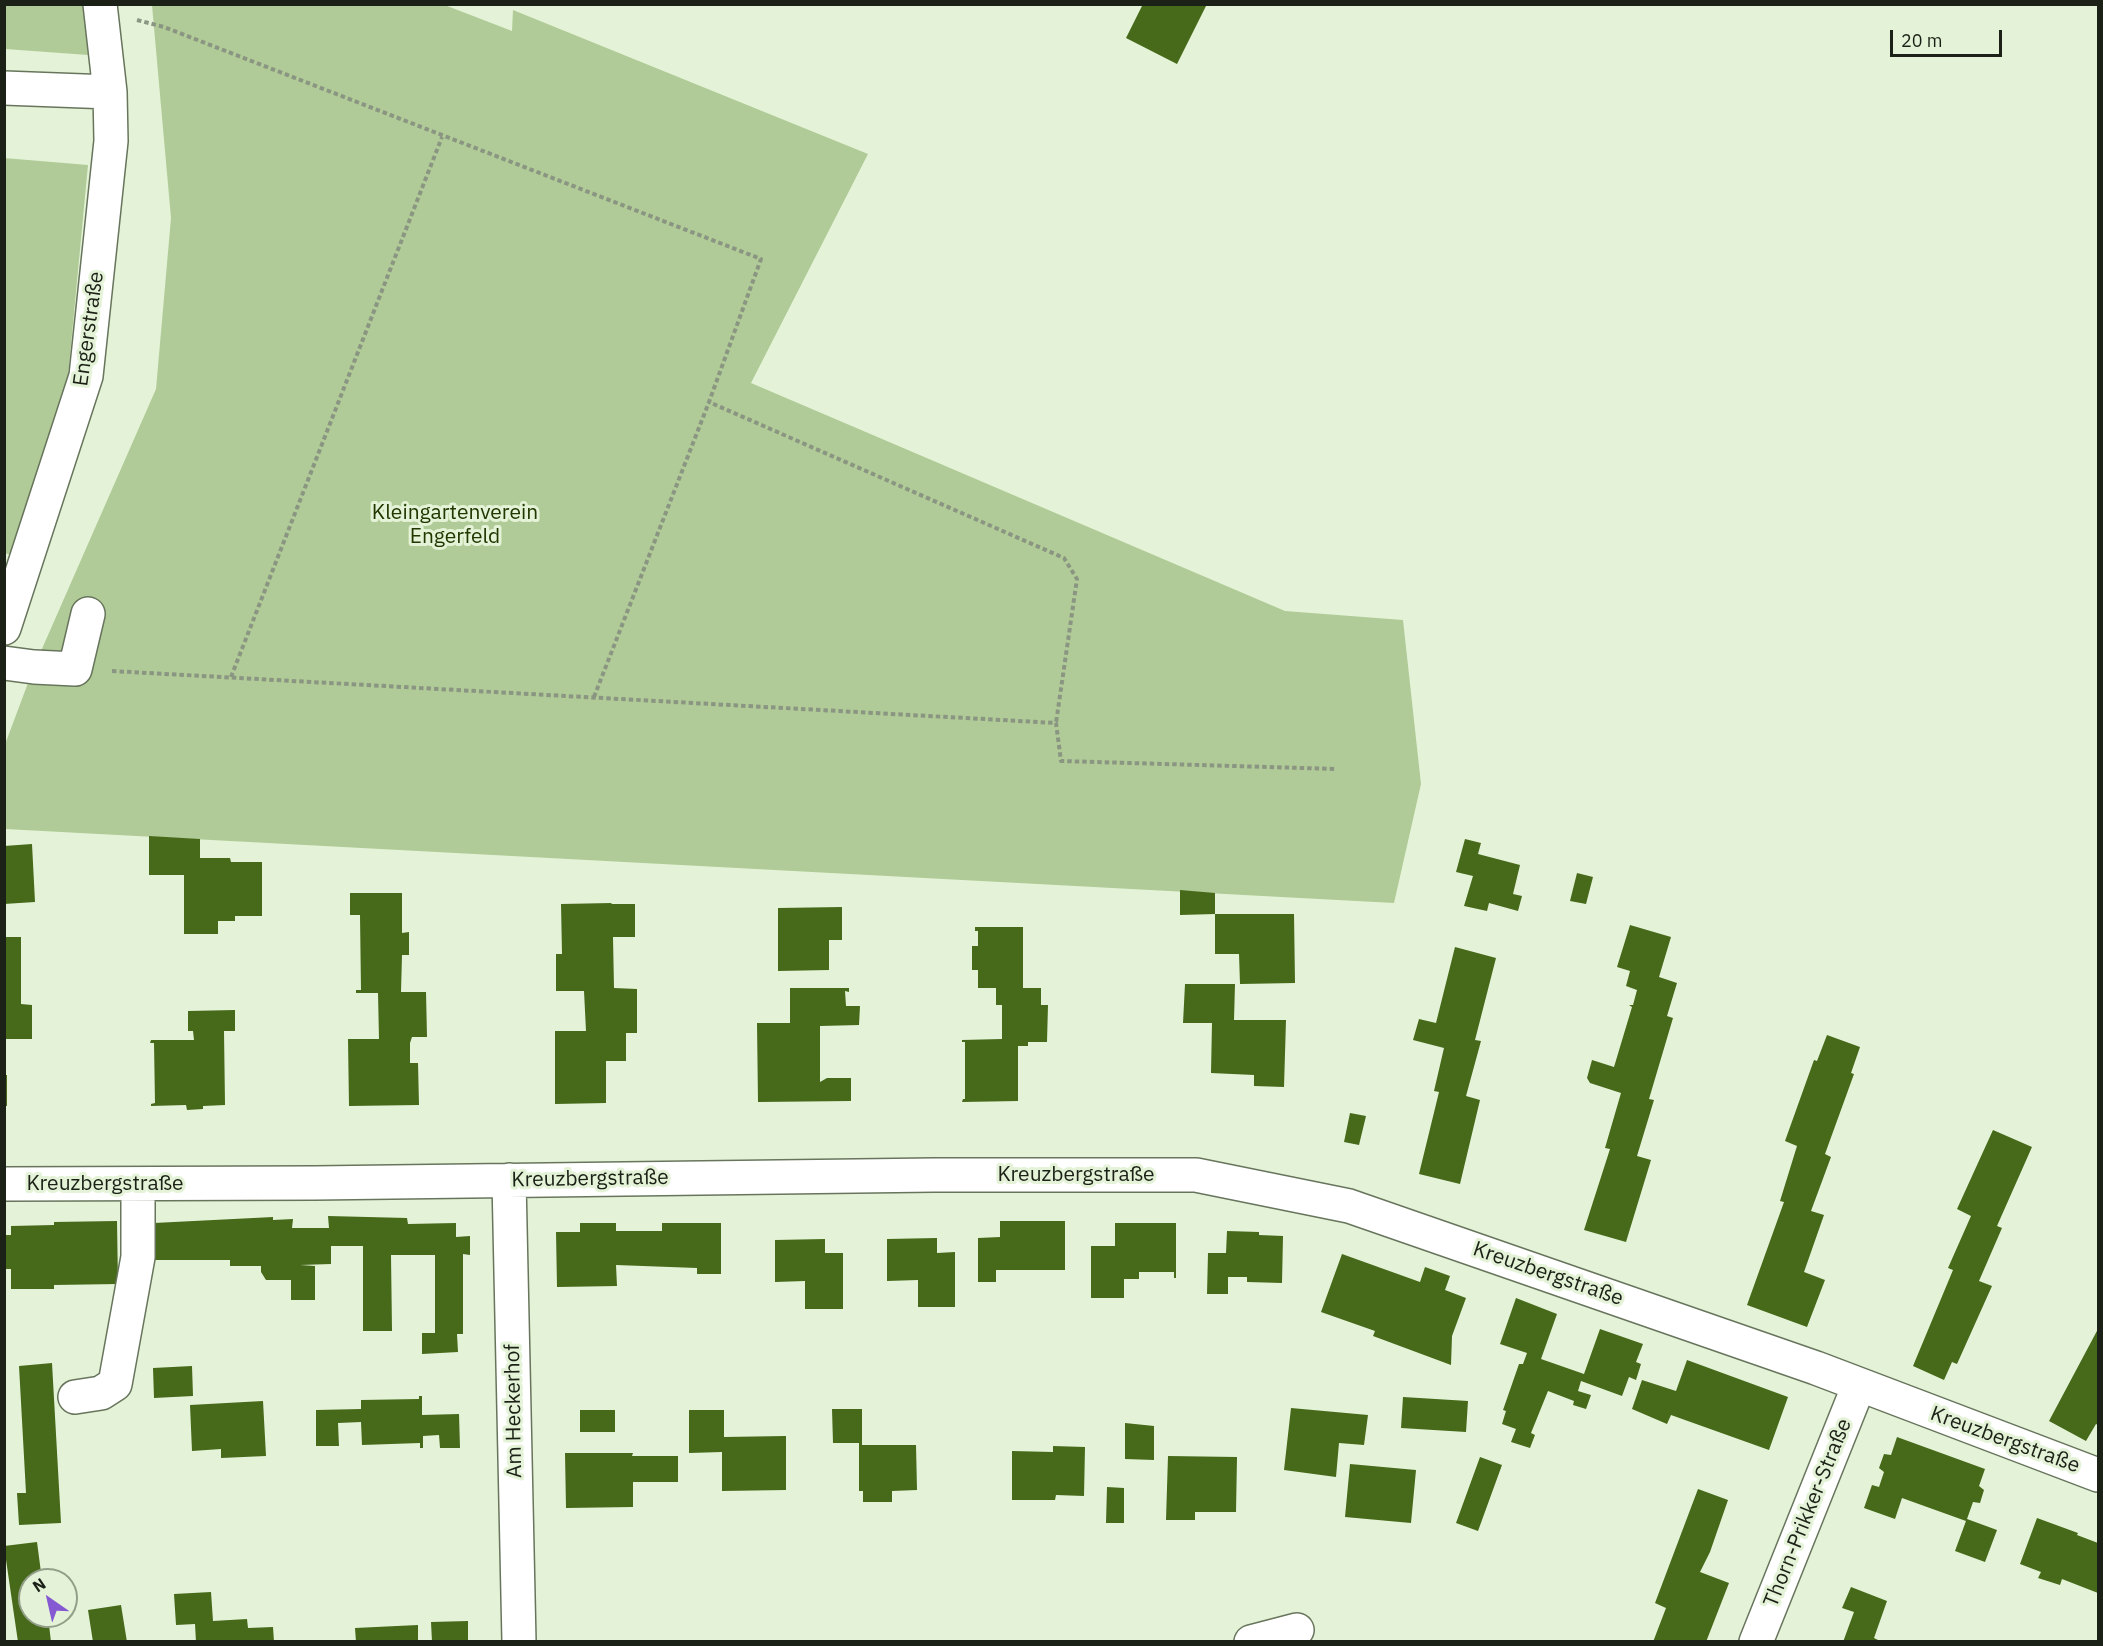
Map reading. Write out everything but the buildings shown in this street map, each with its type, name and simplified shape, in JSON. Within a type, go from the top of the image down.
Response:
[{"type":"street","name":"Engerstraße","points":[[4,628],[86,376],[111,141],[110,92],[100,7]]},
{"type":"street","points":[[4,88],[110,92]]},
{"type":"street","points":[[4,663],[75,669],[88,614]]},
{"type":"street","name":"Kreuzbergstraße","points":[[4,1184],[910,1175],[1196,1175],[1349,1206],[1859,1385],[2098,1475]]},
{"type":"street","name":"Am Heckerhof","points":[[509,1180],[519,1641]]},
{"type":"street","points":[[75,1397],[101,1393],[115,1384],[138,1257],[138,1184]]},
{"type":"street","name":"Thorn-Prikker-Straße","points":[[1756,1641],[1859,1385]]},
{"type":"street","points":[[1251,1641],[1297,1630]]},
{"type":"path","points":[[100,7],[164,27],[761,260],[709,402],[594,697]]},
{"type":"path","points":[[231,677],[442,137]]},
{"type":"path","points":[[709,402],[1064,558],[1077,579],[1056,723],[1060,760],[1337,769]]},
{"type":"path","points":[[75,669],[1056,723]]},
{"type":"green space","name":"Kleingartenverein Engerfeld","points":[[442,4],[512,31],[513,10],[868,154],[751,383],[1285,611],[1403,620],[1421,784],[1394,903],[5,829],[4,747],[34,667],[156,389],[171,218],[152,5]]},
{"type":"green space","points":[[4,5],[83,5],[88,55],[5,49]]},
{"type":"green space","points":[[4,158],[88,165],[68,376],[12,555],[4,553]]}]
